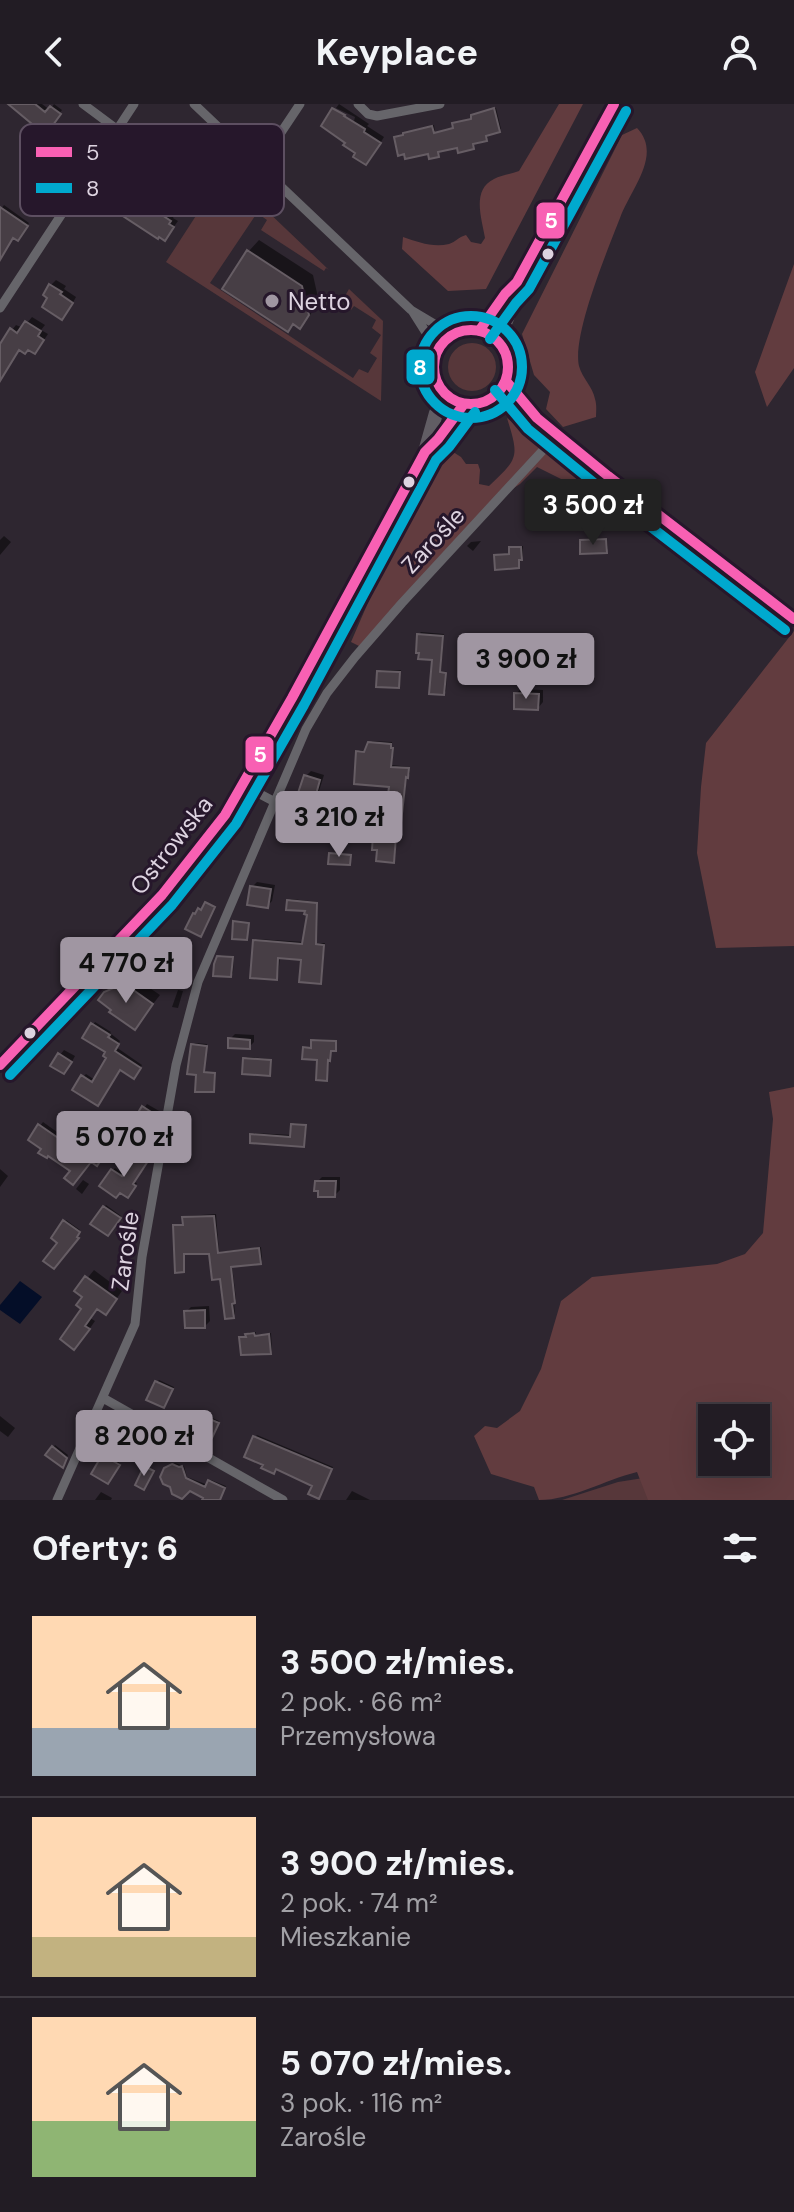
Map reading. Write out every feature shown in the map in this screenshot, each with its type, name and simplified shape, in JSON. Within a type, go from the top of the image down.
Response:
[{"type":"main road","points":[[479,331],[517,282],[614,104]]},
{"type":"main road","points":[[498,341],[514,301],[517,282]]},
{"type":"main road","points":[[461,331],[479,331],[498,341],[506,353],[509,366],[506,381],[495,396],[480,403],[464,404],[445,393],[438,383],[435,360],[439,349],[453,335],[461,331]]},
{"type":"main road","points":[[506,381],[537,418],[557,435],[794,619]]},
{"type":"main road","name":"Ostrowska","points":[[0,1065],[162,895],[218,824],[306,673],[425,452],[445,393]]},
{"type":"main road","points":[[495,396],[537,418]]},
{"type":"main road","name":"Ostrowska","points":[[425,452],[464,404]]},
{"type":"street","points":[[83,104],[110,124]]},
{"type":"street","points":[[122,124],[134,104]]},
{"type":"street","points":[[194,104],[214,124]]},
{"type":"street","points":[[284,128],[300,104]]},
{"type":"street","points":[[358,104],[368,114],[377,116],[440,104]]},
{"type":"street","points":[[284,191],[411,310],[453,335]]},
{"type":"street","points":[[0,308],[61,216]]},
{"type":"street","points":[[411,310],[439,349]]},
{"type":"street","name":"Zarośle","points":[[57,1500],[135,1324],[142,1257],[176,1065],[198,982],[306,729],[336,681],[402,603],[557,435]]},
{"type":"street","points":[[243,785],[275,802]]},
{"type":"street","points":[[103,1398],[283,1500]]},
{"type":"shaded area","points":[[559,104],[583,104],[486,289],[448,291],[402,249],[403,237],[437,245],[449,244],[466,235],[471,242],[481,244],[485,238],[480,214],[482,190],[494,179],[519,171]]},
{"type":"shaded area","points":[[637,128],[644,138],[646,161],[592,292],[578,352],[582,375],[594,395],[596,417],[563,427],[546,409],[550,392],[534,375],[522,334],[622,135]]},
{"type":"shaded area","points":[[196,216],[255,216],[210,283],[353,378],[359,369],[368,373],[377,358],[370,353],[381,335],[372,328],[376,320],[354,306],[351,310],[346,304],[345,296],[349,289],[383,321],[381,401],[166,262]]},
{"type":"shaded area","points":[[261,216],[272,216],[329,270],[326,268],[324,271],[261,230],[267,220]]},
{"type":"shaded area","points":[[794,264],[794,368],[767,407],[755,372]]},
{"type":"shaded area","points":[[472,343],[489,350],[496,367],[489,384],[472,391],[455,384],[448,367],[455,350]]},
{"type":"shaded area","points":[[507,418],[616,504],[609,508],[537,467],[520,484],[497,499],[361,647],[351,642],[415,494],[428,484],[450,450],[466,464],[478,464],[479,484],[489,486],[514,456]]},
{"type":"shaded area","points":[[794,631],[794,946],[716,948],[697,853],[706,743]]},
{"type":"shaded area","points":[[794,1087],[794,1500],[648,1500],[637,1472],[564,1497],[539,1500],[534,1487],[491,1474],[474,1436],[485,1426],[497,1428],[520,1411],[541,1369],[561,1301],[592,1277],[717,1264],[745,1254],[763,1233],[773,1119],[769,1092]]},
{"type":"shaded area","points":[[688,1471],[698,1473],[698,1476],[716,1476],[794,1490],[794,1500],[562,1500],[618,1482]]},
{"type":"water","points":[[20,1281],[42,1297],[20,1324],[0,1310],[0,1305]]},
{"type":"building","points":[[8,104],[35,104],[45,112],[50,106],[61,114],[54,124],[32,124]]},
{"type":"building","points":[[332,108],[381,143],[366,165],[353,157],[355,153],[343,145],[345,143],[321,126]]},
{"type":"building","points":[[494,108],[500,132],[486,136],[487,141],[473,144],[474,149],[458,153],[457,148],[438,152],[439,157],[429,159],[428,154],[405,159],[404,154],[398,156],[394,137],[432,126],[434,133],[453,128],[452,123],[471,119],[471,115]]},
{"type":"building","points":[[0,207],[28,226],[18,241],[13,238],[0,260]]},
{"type":"building","points":[[123,216],[163,216],[171,221],[169,224],[174,227],[165,241]]},
{"type":"building","name":"Netto","points":[[247,250],[302,286],[309,315],[300,329],[293,324],[288,332],[222,289]]},
{"type":"building","points":[[49,284],[73,303],[62,320],[42,307],[47,298],[43,295]]},
{"type":"building","points":[[25,321],[41,331],[38,336],[44,340],[35,354],[28,350],[25,354],[19,350],[0,381],[0,344],[10,328],[17,333]]},
{"type":"building","points":[[606,539],[607,553],[580,554],[580,540]]},
{"type":"building","points":[[509,547],[521,547],[519,568],[495,570],[494,555],[509,554]]},
{"type":"building","points":[[417,634],[443,636],[440,672],[446,673],[444,695],[429,694],[432,660],[418,659]]},
{"type":"building","points":[[377,671],[400,672],[399,688],[376,687]]},
{"type":"building","points":[[514,693],[539,694],[538,710],[514,709]]},
{"type":"building","points":[[368,742],[391,744],[391,767],[409,768],[401,823],[397,823],[394,863],[376,861],[377,850],[372,850],[374,819],[365,818],[366,808],[386,810],[389,787],[354,784],[356,751],[364,752]]},
{"type":"building","points":[[304,775],[320,780],[315,798],[298,793]]},
{"type":"building","points":[[329,853],[351,855],[350,865],[328,864]]},
{"type":"building","points":[[250,886],[271,889],[268,908],[247,905]]},
{"type":"building","points":[[287,900],[317,903],[316,944],[324,945],[321,984],[299,982],[301,960],[278,958],[277,980],[250,978],[253,940],[302,944],[307,915],[305,911],[286,910]]},
{"type":"building","points":[[205,902],[215,907],[201,937],[185,929],[193,913],[198,908],[201,910]]},
{"type":"building","points":[[233,921],[249,923],[247,940],[232,939]]},
{"type":"building","points":[[217,956],[233,957],[231,977],[213,976]]},
{"type":"building","points":[[118,986],[129,987],[153,1004],[135,1030],[98,1000],[104,992]]},
{"type":"building","points":[[91,1023],[119,1044],[115,1051],[141,1068],[134,1079],[120,1070],[98,1106],[72,1090],[81,1075],[92,1082],[106,1058],[103,1056],[105,1052],[82,1038]]},
{"type":"building","points":[[228,1038],[250,1040],[250,1049],[228,1048]]},
{"type":"building","points":[[311,1040],[336,1041],[336,1051],[331,1051],[328,1060],[327,1081],[316,1080],[317,1060],[302,1059],[303,1047],[311,1048]]},
{"type":"building","points":[[191,1044],[207,1046],[204,1072],[215,1073],[214,1092],[195,1092],[196,1075],[187,1074]]},
{"type":"building","points":[[58,1053],[72,1062],[64,1074],[50,1066]]},
{"type":"building","points":[[243,1058],[271,1060],[270,1076],[242,1074]]},
{"type":"building","points":[[142,1106],[159,1117],[151,1130],[146,1127],[129,1155],[116,1147],[120,1139],[117,1137],[122,1128],[127,1131]]},
{"type":"building","points":[[38,1124],[67,1144],[71,1137],[103,1157],[97,1166],[91,1162],[73,1185],[64,1178],[70,1171],[38,1153],[41,1149],[28,1140]]},
{"type":"building","points":[[291,1124],[306,1125],[304,1147],[250,1143],[250,1134],[290,1137]]},
{"type":"building","points":[[136,1154],[148,1161],[128,1198],[120,1193],[116,1198],[99,1186],[111,1169],[122,1176]]},
{"type":"building","points":[[315,1181],[336,1181],[335,1197],[318,1197],[318,1191],[314,1191]]},
{"type":"building","points":[[103,1206],[121,1218],[108,1236],[90,1224]]},
{"type":"building","points":[[214,1216],[218,1253],[259,1248],[261,1264],[231,1267],[234,1318],[225,1319],[220,1279],[212,1280],[209,1254],[184,1254],[184,1272],[175,1273],[173,1225],[183,1225],[182,1217]]},
{"type":"building","points":[[63,1220],[80,1232],[79,1238],[54,1269],[43,1261],[57,1243],[51,1238]]},
{"type":"building","points":[[85,1276],[117,1299],[106,1315],[97,1309],[85,1326],[90,1329],[74,1350],[60,1339],[81,1309],[76,1305],[82,1297],[74,1291]]},
{"type":"building","points":[[205,1310],[205,1328],[185,1328],[184,1311]]},
{"type":"building","points":[[254,1333],[255,1336],[269,1334],[271,1354],[241,1355],[239,1337]]},
{"type":"building","points":[[155,1381],[173,1389],[164,1408],[146,1400]]},
{"type":"building","points":[[198,1414],[219,1423],[212,1438],[205,1438],[191,1429]]},
{"type":"building","points":[[253,1436],[332,1469],[319,1499],[308,1494],[312,1486],[276,1469],[274,1474],[261,1468],[263,1465],[244,1457]]},
{"type":"building","points":[[52,1446],[67,1458],[63,1468],[45,1455]]},
{"type":"building","points":[[102,1455],[120,1465],[108,1484],[91,1474]]},
{"type":"building","points":[[172,1464],[182,1466],[186,1478],[205,1487],[208,1480],[225,1488],[220,1500],[202,1500],[190,1491],[182,1499],[172,1494],[170,1487],[163,1484],[160,1477],[164,1468]]},
{"type":"building","points":[[144,1466],[154,1471],[144,1490],[135,1485]]},
{"type":"transit line","name":"5","points":[[479,331],[517,282],[614,104]]},
{"type":"transit line","name":"8","points":[[490,339],[529,289],[626,111]]},
{"type":"transit line","name":"8","points":[[471,316],[490,320],[507,331],[518,348],[522,367],[518,386],[507,403],[490,414],[471,418],[452,414],[435,403],[424,386],[420,367],[424,348],[435,331],[452,320],[471,316]]},
{"type":"transit line","name":"5","points":[[471,330],[485,333],[497,341],[505,353],[508,367],[505,381],[497,393],[485,401],[471,404],[457,401],[445,393],[437,381],[434,367],[437,353],[445,341],[457,333],[471,330]]},
{"type":"transit line","name":"5","points":[[506,381],[537,418],[794,619]]},
{"type":"transit line","name":"8","points":[[495,390],[528,429],[785,630]]},
{"type":"transit line","name":"5","points":[[0,1065],[162,895],[225,815],[425,452],[464,404]]},
{"type":"transit line","name":"8","points":[[10,1075],[172,905],[236,824],[436,460],[475,412]]},
{"type":"place","name":"Netto","points":[[272,301]]}]
